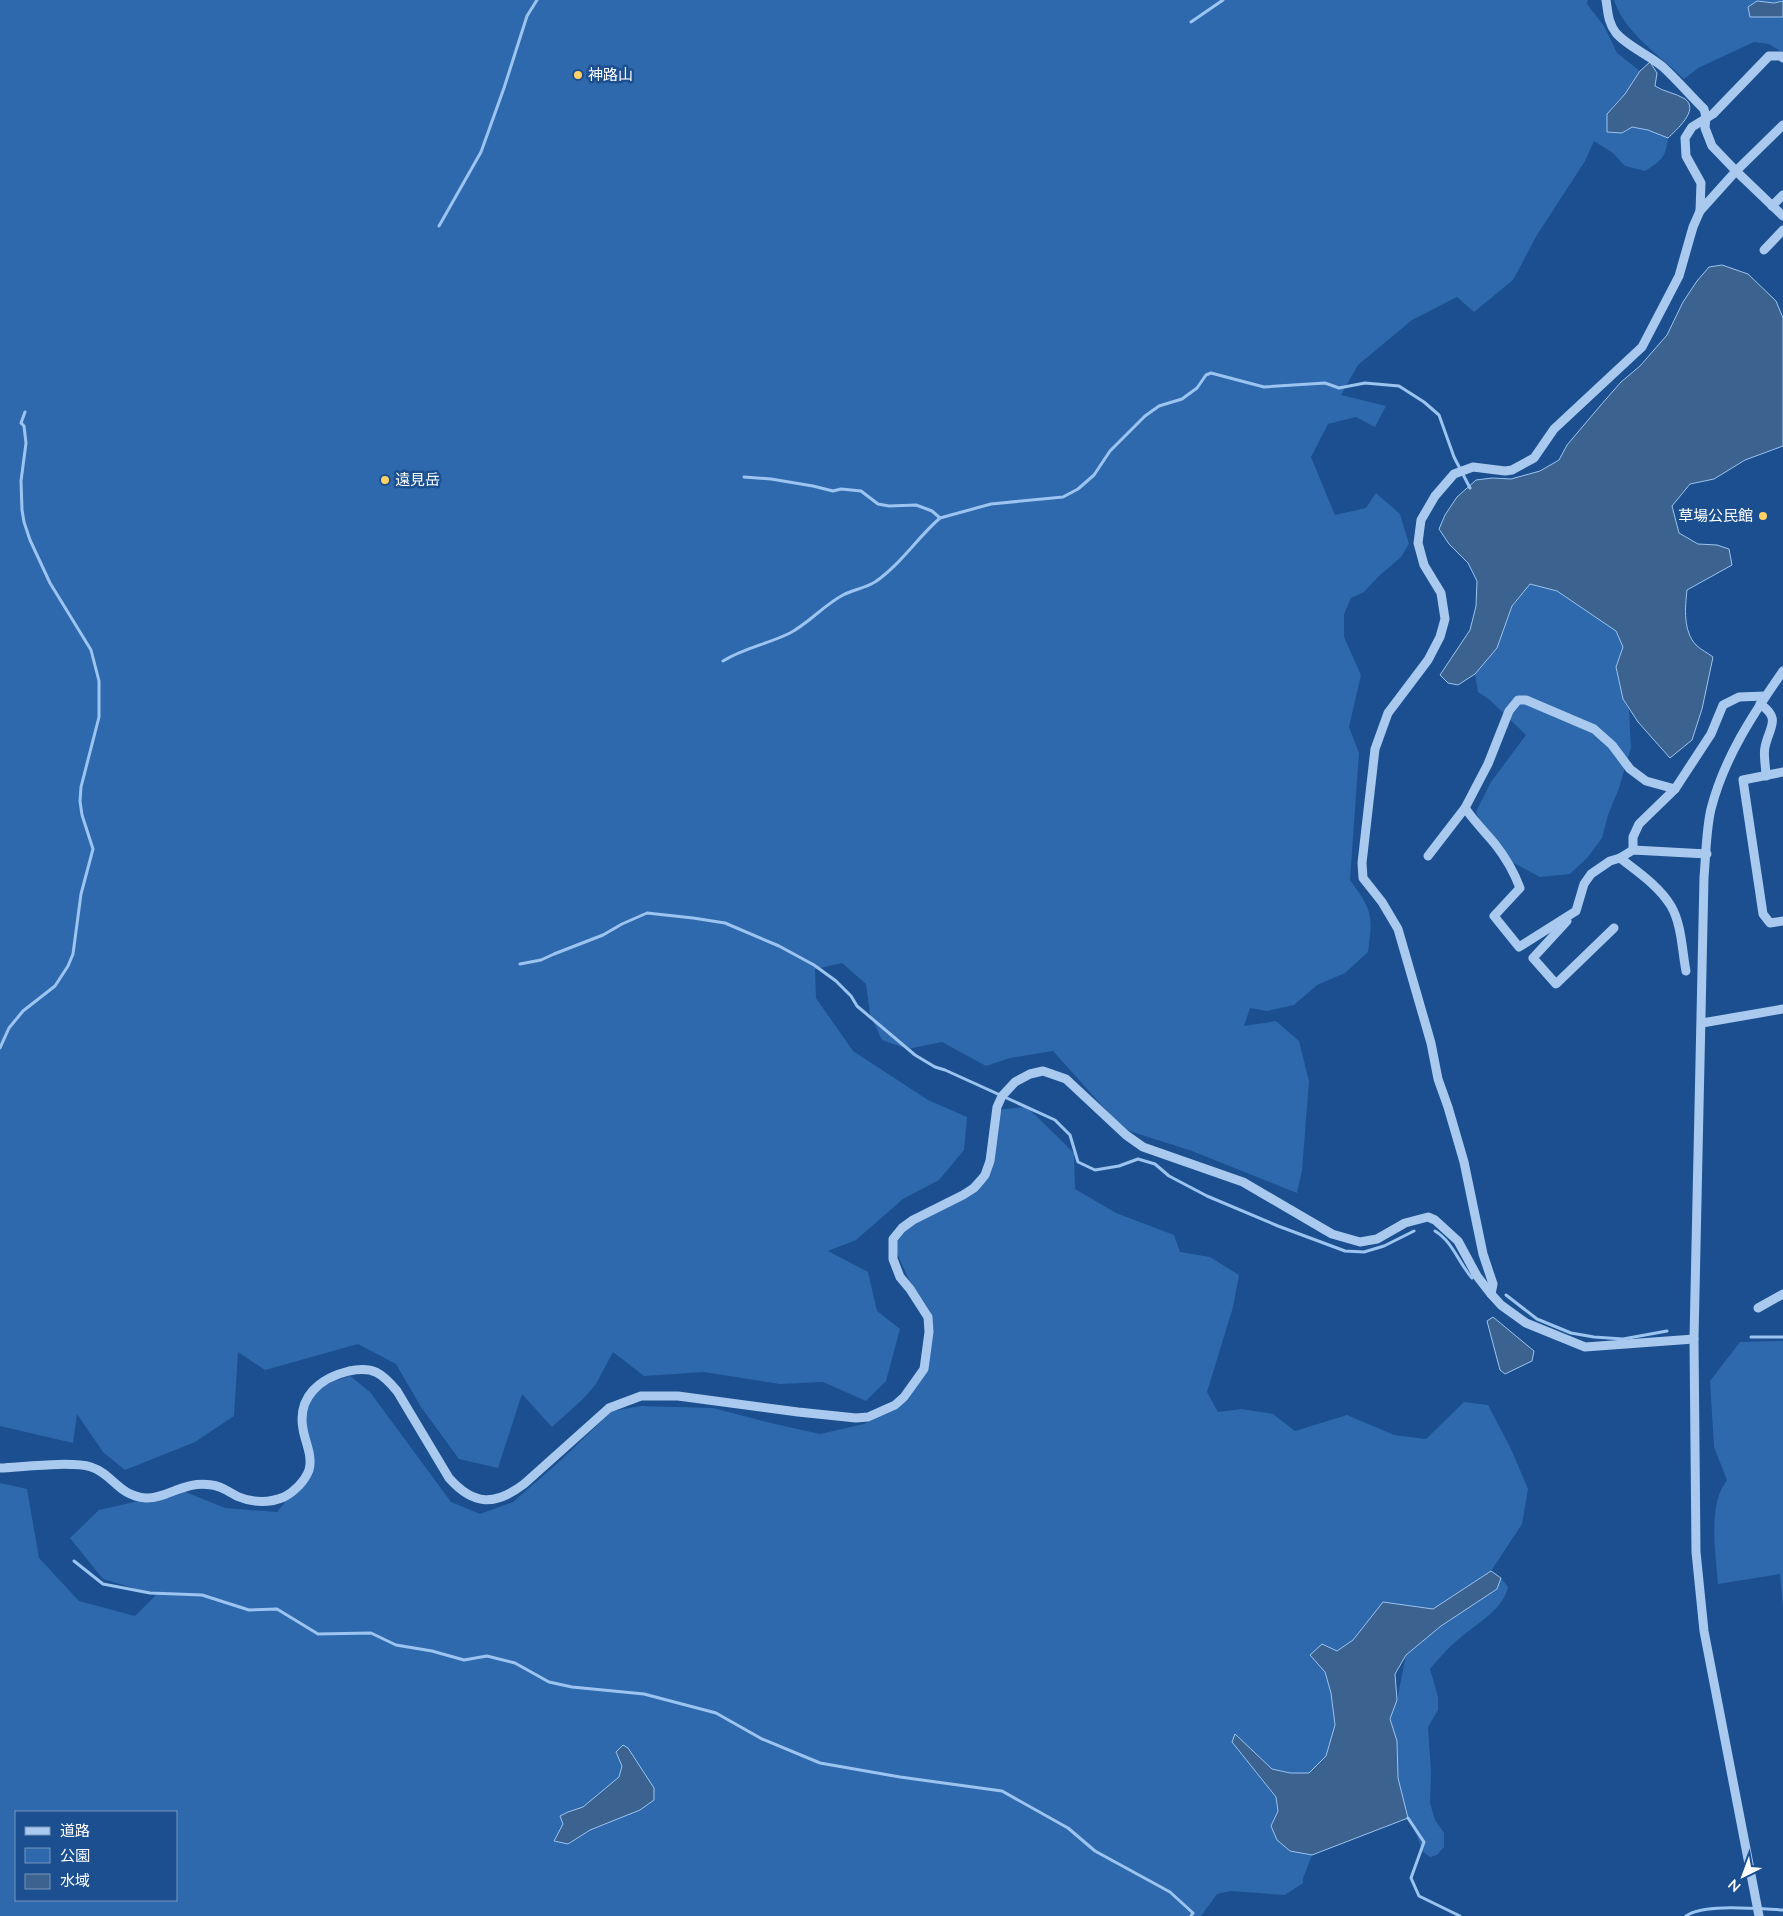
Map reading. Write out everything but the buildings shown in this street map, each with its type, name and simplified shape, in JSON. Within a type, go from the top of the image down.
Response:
[{"type":"street","points":[[1606,0],[1609,21],[1616,32],[1664,68],[1704,109],[1706,117],[1705,128],[1712,146],[1783,216]]},
{"type":"street","points":[[1700,212],[1701,183],[1686,156],[1685,138],[1692,127],[1713,114],[1769,56],[1781,56],[1783,58]]},
{"type":"street","points":[[1491,1294],[1493,1284],[1484,1254],[1464,1162],[1438,1079],[1431,1043],[1398,929],[1382,902],[1363,878],[1362,863],[1375,749],[1388,713],[1428,660],[1440,638],[1445,619],[1441,593],[1424,565],[1418,542],[1421,520],[1435,496],[1454,474],[1473,467],[1505,471],[1512,470],[1534,458],[1554,429],[1642,347],[1679,276],[1693,227],[1700,212],[1736,171],[1783,125]]},
{"type":"street","points":[[1772,206],[1783,195]]},
{"type":"street","points":[[1764,250],[1783,230]]},
{"type":"street","points":[[1759,1916],[1703,1626],[1696,1552],[1694,1339],[1704,877],[1711,810],[1728,760],[1748,723],[1783,671]]},
{"type":"street","points":[[1633,850],[1633,838],[1639,824],[1675,789],[1711,734],[1723,705],[1739,697],[1763,700]]},
{"type":"street","points":[[1428,856],[1466,808],[1488,764],[1509,711],[1518,700],[1526,700],[1594,729],[1612,745],[1630,769],[1646,781],[1675,789]]},
{"type":"street","points":[[1763,700],[1773,716],[1773,726],[1765,748],[1766,776]]},
{"type":"street","points":[[1783,772],[1743,780],[1763,914],[1770,923],[1783,921]]},
{"type":"street","points":[[1466,808],[1512,869],[1520,888],[1494,916],[1519,947],[1576,911]]},
{"type":"street","points":[[1614,928],[1556,984],[1533,958],[1576,911],[1584,884],[1592,874],[1610,861],[1620,858],[1633,850],[1707,854]]},
{"type":"street","points":[[1620,858],[1655,886],[1672,908],[1678,925],[1686,971]]},
{"type":"street","points":[[1702,1023],[1783,1009]]},
{"type":"street","points":[[0,1468],[78,1465],[91,1467],[102,1472],[127,1493],[148,1498],[188,1485],[200,1484],[213,1485],[239,1497],[254,1501],[282,1498],[292,1493],[301,1483],[308,1470],[310,1457],[302,1428],[302,1408],[316,1386],[328,1378],[361,1368],[372,1370],[391,1383],[449,1478],[469,1496],[483,1499],[498,1499],[512,1493],[609,1408],[641,1396],[678,1396],[798,1412],[856,1418],[868,1417],[895,1405],[904,1397],[924,1369],[929,1332],[928,1317],[900,1277],[892,1259],[893,1239],[902,1228],[913,1220],[974,1188],[985,1175],[990,1160],[996,1107],[1002,1096],[1015,1082],[1030,1074],[1043,1072],[1066,1079],[1126,1135],[1143,1147],[1243,1182],[1332,1234],[1360,1242],[1377,1238],[1405,1223],[1428,1217],[1435,1220],[1458,1241],[1477,1276],[1491,1294],[1501,1305],[1526,1323],[1585,1347],[1694,1339]]},
{"type":"street","points":[[1758,1308],[1783,1294]]},
{"type":"green space","points":[[0,0],[1588,0],[1587,4],[1604,26],[1617,53],[1640,71],[1625,94],[1612,107],[1622,133],[1632,127],[1648,130],[1668,138],[1666,150],[1662,158],[1645,171],[1625,166],[1613,153],[1594,141],[1585,161],[1537,235],[1513,280],[1474,312],[1457,297],[1412,320],[1358,365],[1341,395],[1386,406],[1375,427],[1356,417],[1328,424],[1311,457],[1335,515],[1366,508],[1376,493],[1400,514],[1409,544],[1401,557],[1364,592],[1351,598],[1344,614],[1344,637],[1361,675],[1349,727],[1359,753],[1350,880],[1363,899],[1370,914],[1371,930],[1368,952],[1345,973],[1317,985],[1294,1005],[1267,1011],[1250,1008],[1244,1026],[1276,1021],[1299,1041],[1309,1081],[1302,1171],[1297,1193],[1192,1151],[1123,1129],[1053,1051],[1010,1058],[986,1066],[942,1042],[908,1049],[882,1040],[870,1014],[866,984],[842,963],[815,969],[816,998],[853,1051],[928,1100],[967,1117],[964,1150],[939,1180],[903,1199],[856,1240],[828,1251],[868,1272],[877,1311],[900,1329],[886,1381],[866,1401],[823,1382],[780,1384],[704,1372],[644,1376],[613,1352],[596,1384],[583,1399],[552,1427],[522,1394],[498,1468],[459,1459],[421,1407],[396,1364],[358,1344],[265,1370],[238,1352],[234,1416],[195,1442],[125,1470],[103,1452],[77,1414],[73,1443],[0,1426]]},
{"type":"green space","points":[[1614,0],[1783,0],[1774,3],[1757,1],[1750,17],[1783,17],[1783,53],[1769,44],[1754,42],[1698,68],[1684,79],[1626,24]]},
{"type":"green space","points":[[1530,584],[1557,591],[1616,631],[1624,647],[1616,667],[1623,699],[1629,710],[1631,748],[1602,838],[1588,857],[1570,874],[1540,877],[1514,863],[1491,844],[1476,812],[1491,782],[1526,735],[1490,700],[1478,692],[1475,674],[1497,648],[1512,606]]},
{"type":"green space","points":[[1027,1107],[1074,1153],[1075,1189],[1116,1213],[1174,1235],[1180,1252],[1210,1257],[1239,1275],[1233,1307],[1207,1392],[1218,1412],[1242,1409],[1273,1414],[1295,1431],[1347,1415],[1394,1435],[1426,1439],[1464,1402],[1488,1405],[1511,1449],[1528,1489],[1522,1524],[1491,1571],[1433,1609],[1383,1602],[1353,1640],[1337,1651],[1311,1654],[1325,1672],[1331,1693],[1335,1725],[1326,1756],[1309,1773],[1290,1773],[1272,1769],[1235,1735],[1232,1742],[1276,1797],[1278,1811],[1271,1826],[1290,1851],[1312,1855],[1303,1878],[1303,1883],[1285,1895],[1231,1891],[1217,1894],[1201,1916],[0,1916],[0,1483],[27,1489],[39,1558],[79,1601],[135,1616],[156,1595],[103,1579],[70,1538],[99,1510],[183,1491],[225,1508],[277,1512],[306,1477],[307,1446],[302,1408],[323,1385],[350,1376],[370,1392],[451,1502],[480,1514],[513,1502],[560,1461],[612,1411],[641,1406],[713,1408],[820,1434],[864,1424],[908,1400],[927,1368],[931,1312],[909,1280],[895,1249],[899,1227],[960,1194],[984,1171],[996,1110]]},
{"type":"green space","points":[[1783,1341],[1783,1609],[1780,1574],[1718,1584],[1714,1530],[1715,1516],[1721,1491],[1727,1480],[1714,1447],[1710,1381],[1740,1342]]},
{"type":"green space","points":[[1501,1578],[1508,1587],[1501,1603],[1452,1645],[1430,1669],[1438,1697],[1438,1710],[1428,1727],[1431,1772],[1430,1803],[1435,1820],[1444,1833],[1444,1847],[1437,1855],[1430,1857],[1423,1852],[1408,1818],[1398,1778],[1397,1741],[1390,1719],[1397,1700],[1406,1655],[1441,1626],[1497,1589]]},
{"type":"water","points":[[1757,1],[1774,3],[1783,1],[1783,17],[1750,17],[1748,7]]},
{"type":"water","points":[[1650,62],[1657,73],[1655,86],[1685,99],[1689,104],[1690,109],[1685,120],[1668,138],[1648,130],[1632,127],[1622,133],[1607,132],[1607,114],[1625,94],[1640,71]]},
{"type":"water","points":[[1722,265],[1748,274],[1776,301],[1783,318],[1783,446],[1745,460],[1714,479],[1690,484],[1672,506],[1679,533],[1698,544],[1717,545],[1729,549],[1732,565],[1687,590],[1686,612],[1689,633],[1696,645],[1713,657],[1702,709],[1692,740],[1670,758],[1638,722],[1623,699],[1616,667],[1623,647],[1616,631],[1557,591],[1530,584],[1512,606],[1497,648],[1475,674],[1458,685],[1448,683],[1440,675],[1470,630],[1476,606],[1477,581],[1468,563],[1449,544],[1439,529],[1445,515],[1457,497],[1476,480],[1492,478],[1511,479],[1540,471],[1559,460],[1567,445],[1600,406],[1621,382],[1640,366],[1667,335],[1683,302],[1697,281],[1709,267]]},
{"type":"water","points":[[1493,1317],[1534,1351],[1532,1361],[1505,1374],[1500,1370],[1487,1321]]},
{"type":"water","points":[[1491,1571],[1501,1578],[1497,1589],[1441,1626],[1406,1655],[1395,1674],[1397,1700],[1390,1719],[1397,1741],[1398,1778],[1408,1818],[1312,1855],[1290,1851],[1277,1840],[1271,1826],[1278,1811],[1276,1797],[1232,1742],[1235,1734],[1272,1769],[1290,1773],[1309,1773],[1326,1756],[1335,1725],[1331,1693],[1325,1672],[1310,1655],[1322,1644],[1337,1651],[1353,1640],[1383,1602],[1433,1609]]},
{"type":"water","points":[[623,1745],[628,1748],[654,1788],[654,1800],[640,1810],[590,1830],[568,1844],[554,1841],[563,1824],[560,1816],[583,1807],[619,1777],[622,1766],[616,1752]]},
{"type":"waterway","points":[[439,226],[481,152],[527,16],[537,0]]},
{"type":"waterway","points":[[1191,22],[1223,0]]},
{"type":"waterway","points":[[744,477],[771,479],[833,491],[841,489],[861,491],[878,504],[889,506],[916,505],[932,511],[940,518],[991,504],[1063,497],[1078,489],[1094,475],[1110,451],[1145,416],[1159,406],[1182,399],[1197,388],[1206,375],[1211,373],[1264,387],[1325,383],[1339,388],[1365,383],[1399,386],[1424,402],[1439,415],[1454,457],[1470,488]]},
{"type":"waterway","points":[[0,1048],[9,1028],[23,1011],[55,986],[68,966],[73,954],[81,894],[93,849],[82,815],[81,787],[99,717],[99,681],[91,650],[50,583],[30,540],[24,522],[21,481],[26,443],[24,426],[21,423],[25,412]]},
{"type":"waterway","points":[[723,661],[790,633],[836,599],[875,582],[892,568],[940,518]]},
{"type":"waterway","points":[[520,964],[541,960],[603,935],[647,913],[725,923],[779,946],[814,965],[836,981],[851,996],[857,1006],[915,1055],[935,1067],[1055,1120],[1070,1135],[1078,1162],[1095,1170],[1119,1166],[1138,1159],[1155,1164],[1169,1176],[1207,1196],[1278,1226],[1345,1251],[1364,1252],[1384,1246],[1414,1231]]},
{"type":"waterway","points":[[1435,1231],[1451,1246],[1472,1278]]},
{"type":"waterway","points":[[1506,1295],[1537,1319],[1571,1333],[1623,1339],[1667,1331]]},
{"type":"waterway","points":[[1751,1337],[1783,1337]]},
{"type":"waterway","points":[[74,1561],[103,1584],[150,1593],[202,1595],[249,1610],[277,1609],[318,1634],[371,1633],[396,1645],[432,1651],[464,1660],[487,1656],[515,1663],[549,1682],[572,1687],[644,1694],[716,1713],[762,1739],[820,1763],[900,1777],[1002,1791],[1068,1828],[1095,1851],[1170,1892],[1193,1913],[1191,1916]]},
{"type":"waterway","points":[[1408,1818],[1424,1842],[1411,1878],[1419,1896],[1460,1916]]},
{"type":"waterway","points":[[1686,1916],[1705,1909],[1718,1908],[1783,1910]]},
{"type":"place","name":"神路山","points":[[578,75]]},
{"type":"place","name":"遠見岳","points":[[385,480]]},
{"type":"place","name":"草場公民館","points":[[1763,516]]}]
